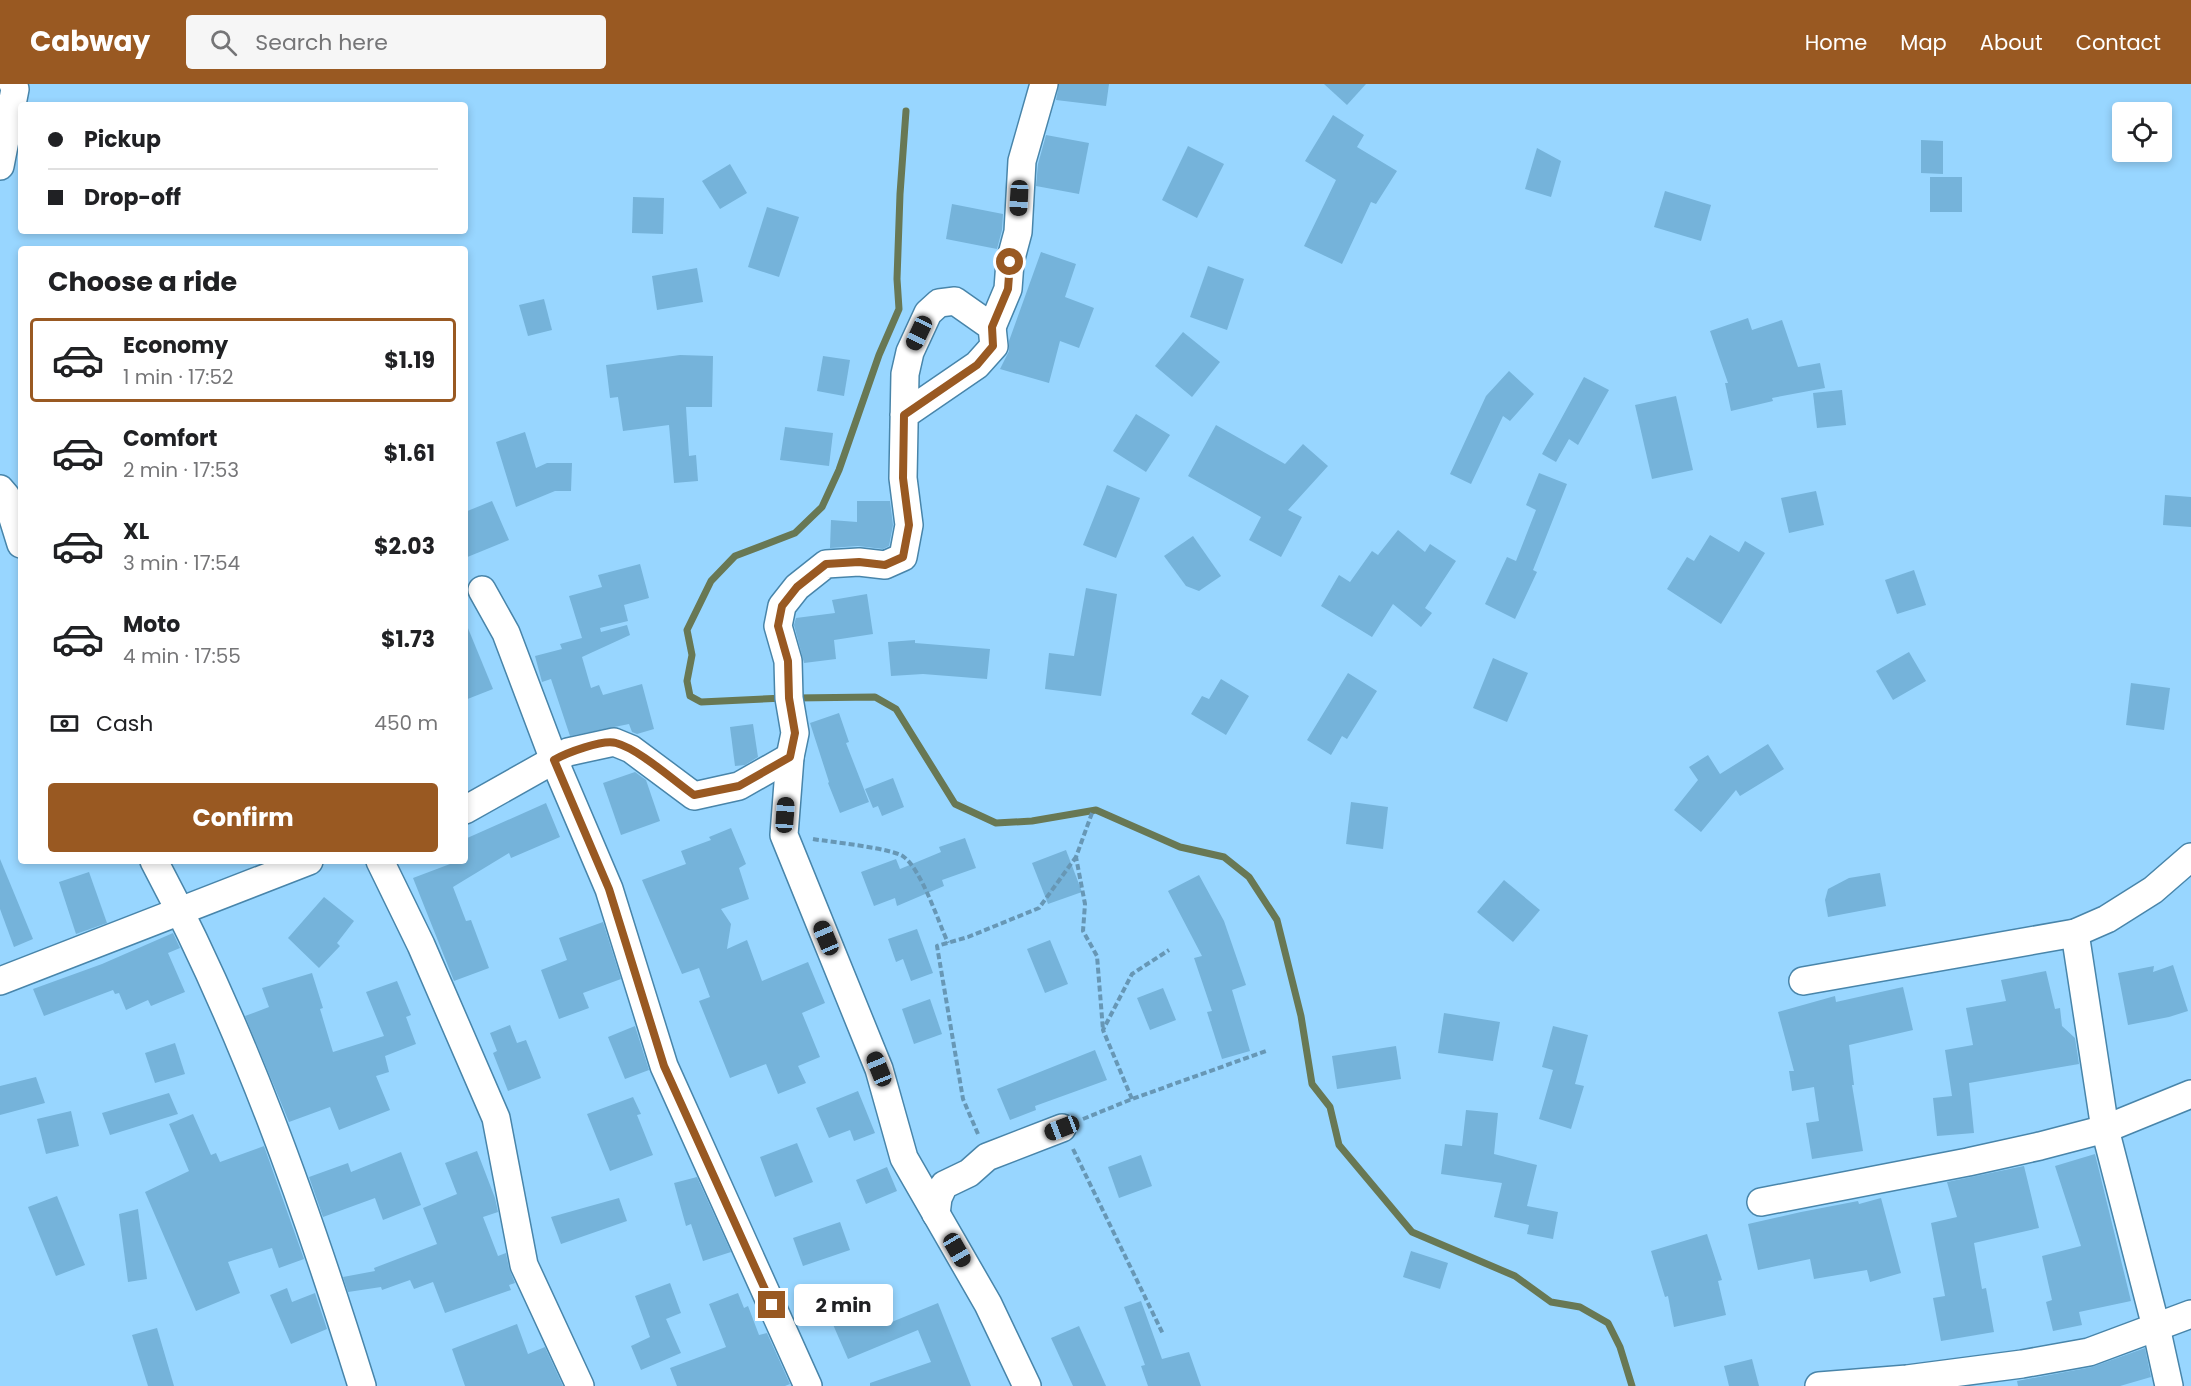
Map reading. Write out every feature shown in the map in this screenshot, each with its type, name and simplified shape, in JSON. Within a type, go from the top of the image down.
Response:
[{"type":"street","points":[[0,166],[15,89],[13,84]]},
{"type":"street","points":[[904,415],[977,365],[993,346],[992,327],[1008,289],[1010,262],[1018,232],[1022,161],[1044,84]]},
{"type":"street","points":[[992,327],[955,301],[939,303],[928,313],[910,352],[905,374],[903,478],[909,525],[903,557],[885,565],[859,562],[826,564],[797,587],[782,606],[778,626],[788,661],[789,694],[795,733],[790,757],[784,835],[879,1069],[904,1158],[988,1304],[1027,1386]]},
{"type":"street","points":[[0,489],[6,496],[18,534]]},
{"type":"street","points":[[482,590],[506,633],[554,760],[609,889],[664,1066],[808,1386]]},
{"type":"street","points":[[468,808],[568,752],[614,742],[631,749],[694,795],[739,786],[790,757]]},
{"type":"street","points":[[1803,981],[2075,933],[2107,919],[2153,890],[2191,856]]},
{"type":"street","points":[[156,864],[181,911],[237,1034],[290,1169],[329,1279],[362,1386]]},
{"type":"street","points":[[0,981],[301,864]]},
{"type":"street","points":[[381,864],[421,945],[496,1118],[524,1265],[580,1386]]},
{"type":"street","points":[[2075,933],[2105,1129],[2169,1386]]},
{"type":"street","points":[[1761,1202],[1968,1162],[2105,1129],[2191,1094]]},
{"type":"street","points":[[936,1214],[938,1198],[944,1185],[969,1173],[987,1157],[1062,1128]]},
{"type":"street","points":[[1819,1386],[1907,1379],[2089,1352],[2191,1314]]},
{"type":"path","points":[[987,1157],[963,1099],[938,946],[968,937],[1039,908],[1076,857],[1092,813]]},
{"type":"path","points":[[784,835],[902,855],[916,871],[948,943]]},
{"type":"path","points":[[1076,857],[1085,904],[1083,931],[1097,956],[1103,1030],[1132,1099]]},
{"type":"path","points":[[1103,1030],[1132,974],[1169,950]]},
{"type":"path","points":[[1163,1334],[1062,1128],[1132,1099],[1266,1051]]},
{"type":"building","points":[[1059,84],[1109,84],[1106,106],[1056,100]]},
{"type":"building","points":[[1324,84],[1366,84],[1347,105]]},
{"type":"building","points":[[1333,115],[1364,135],[1357,147],[1397,171],[1376,204],[1371,202],[1342,264],[1304,246],[1336,180],[1305,161]]},
{"type":"building","points":[[1046,135],[1089,143],[1079,194],[1036,186],[1038,164]]},
{"type":"building","points":[[1921,140],[1943,141],[1943,174],[1921,173]]},
{"type":"building","points":[[1188,146],[1224,164],[1197,218],[1162,200]]},
{"type":"building","points":[[1537,148],[1561,161],[1551,197],[1525,189]]},
{"type":"building","points":[[730,164],[747,193],[720,209],[702,181]]},
{"type":"building","points":[[1930,177],[1962,177],[1962,212],[1930,212]]},
{"type":"building","points":[[1665,191],[1711,205],[1701,241],[1654,227]]},
{"type":"building","points":[[633,197],[664,198],[663,234],[632,233]]},
{"type":"building","points":[[952,204],[1003,214],[997,249],[946,239]]},
{"type":"building","points":[[767,207],[799,217],[779,277],[748,267]]},
{"type":"building","points":[[1041,252],[1076,264],[1065,297],[1094,308],[1079,348],[1060,341],[1049,383],[1000,369],[1009,351],[1009,341]]},
{"type":"building","points":[[1208,266],[1244,279],[1227,330],[1190,317]]},
{"type":"building","points":[[697,268],[703,302],[657,310],[652,276]]},
{"type":"building","points":[[544,299],[552,330],[528,336],[519,305]]},
{"type":"building","points":[[1748,318],[1752,330],[1782,320],[1798,367],[1820,363],[1825,388],[1772,398],[1773,401],[1731,411],[1725,383],[1728,383],[1710,331]]},
{"type":"building","points":[[1183,332],[1220,362],[1192,397],[1155,366]]},
{"type":"building","points":[[680,355],[713,356],[712,407],[686,407],[689,456],[696,455],[698,481],[674,483],[669,425],[623,431],[618,397],[610,398],[606,365]]},
{"type":"building","points":[[823,356],[850,360],[844,396],[817,391]]},
{"type":"building","points":[[1509,371],[1534,394],[1510,421],[1503,416],[1471,484],[1450,474],[1486,396]]},
{"type":"building","points":[[1584,377],[1609,390],[1578,445],[1569,439],[1556,462],[1542,454]]},
{"type":"building","points":[[1842,390],[1846,425],[1817,428],[1813,393]]},
{"type":"building","points":[[1676,396],[1693,470],[1652,479],[1635,405]]},
{"type":"building","points":[[1136,414],[1170,435],[1146,472],[1113,451]]},
{"type":"building","points":[[1216,425],[1285,464],[1303,444],[1328,466],[1288,510],[1302,517],[1281,557],[1249,540],[1261,517],[1188,476]]},
{"type":"building","points":[[785,427],[833,433],[829,466],[780,460]]},
{"type":"building","points":[[525,432],[536,468],[547,463],[572,463],[571,491],[555,491],[516,507],[496,442]]},
{"type":"building","points":[[1539,473],[1567,484],[1533,570],[1537,572],[1515,619],[1485,604],[1507,557],[1516,561],[1536,510],[1526,505]]},
{"type":"building","points":[[1107,485],[1140,498],[1116,558],[1083,545]]},
{"type":"building","points":[[1816,491],[1824,525],[1789,533],[1781,498]]},
{"type":"building","points":[[2165,495],[2191,497],[2191,527],[2163,525]]},
{"type":"building","points":[[492,501],[509,540],[468,557],[468,511]]},
{"type":"building","points":[[857,501],[890,501],[893,525],[889,546],[883,549],[858,546],[830,548],[831,520],[857,522]]},
{"type":"building","points":[[1398,530],[1425,552],[1430,544],[1456,561],[1425,608],[1432,613],[1421,627],[1393,604],[1372,637],[1321,606],[1339,575],[1350,582],[1372,551],[1378,555]]},
{"type":"building","points":[[1710,535],[1739,552],[1745,541],[1765,553],[1721,624],[1667,589],[1687,557],[1694,561]]},
{"type":"building","points":[[1193,536],[1221,576],[1199,591],[1186,586],[1164,556]]},
{"type":"building","points":[[640,564],[649,598],[624,605],[628,621],[600,628],[601,632],[627,625],[630,635],[582,657],[591,688],[599,685],[603,695],[642,684],[654,729],[637,734],[632,732],[629,724],[570,736],[551,679],[542,682],[535,656],[562,649],[560,644],[582,638],[569,596],[602,587],[598,575]]},
{"type":"building","points":[[1914,570],[1926,605],[1897,614],[1885,580]]},
{"type":"building","points":[[1086,588],[1117,594],[1101,696],[1045,689],[1049,653],[1074,656]]},
{"type":"building","points":[[867,594],[873,634],[834,640],[836,659],[804,663],[794,625],[796,618],[835,613],[832,600]]},
{"type":"building","points":[[468,628],[493,689],[468,699]]},
{"type":"building","points":[[915,640],[915,643],[990,649],[987,679],[923,674],[891,676],[888,642]]},
{"type":"building","points":[[1909,652],[1926,681],[1893,700],[1876,671]]},
{"type":"building","points":[[1493,658],[1528,673],[1507,722],[1473,708]]},
{"type":"building","points":[[1348,673],[1377,691],[1347,739],[1342,736],[1331,755],[1307,740]]},
{"type":"building","points":[[1221,679],[1249,696],[1226,735],[1191,714],[1202,696],[1209,699]]},
{"type":"building","points":[[2131,683],[2170,688],[2164,730],[2126,725]]},
{"type":"building","points":[[839,713],[849,742],[846,743],[869,802],[840,813],[828,783],[810,723]]},
{"type":"building","points":[[753,724],[758,757],[745,765],[735,766],[730,727]]},
{"type":"building","points":[[1768,744],[1784,769],[1740,796],[1736,790],[1701,832],[1674,810],[1698,780],[1689,767],[1708,755],[1720,774]]},
{"type":"building","points":[[635,772],[646,780],[660,821],[621,835],[603,783]]},
{"type":"building","points":[[893,778],[904,807],[882,816],[878,806],[873,808],[865,789]]},
{"type":"building","points":[[1351,802],[1388,807],[1383,849],[1346,844]]},
{"type":"building","points":[[546,803],[560,837],[511,858],[509,853],[453,887],[466,921],[471,920],[489,968],[454,981],[413,878],[450,864],[468,864],[468,838]]},
{"type":"building","points":[[731,828],[746,864],[739,868],[749,899],[721,909],[731,924],[727,949],[747,940],[762,981],[808,962],[825,1003],[802,1013],[820,1057],[798,1066],[806,1083],[778,1094],[766,1064],[730,1078],[699,1001],[710,997],[699,968],[682,974],[642,880],[686,864],[681,851],[711,840],[709,837]]},
{"type":"building","points":[[965,838],[976,868],[942,880],[944,886],[897,906],[895,898],[874,906],[861,872],[896,859],[900,869],[941,852],[939,847]]},
{"type":"building","points":[[1066,850],[1082,892],[1048,904],[1032,863]]},
{"type":"building","points":[[0,859],[33,939],[14,947],[0,909]]},
{"type":"building","points":[[89,872],[107,923],[76,934],[59,882]]},
{"type":"building","points":[[1880,873],[1886,906],[1828,917],[1825,900],[1828,889],[1849,878]]},
{"type":"building","points":[[1199,875],[1224,921],[1246,985],[1232,990],[1250,1051],[1222,1059],[1207,1012],[1212,1011],[1194,958],[1202,956],[1168,891]]},
{"type":"building","points":[[1504,880],[1540,910],[1513,942],[1477,912]]},
{"type":"building","points":[[324,897],[354,921],[337,943],[340,946],[319,968],[288,938]]},
{"type":"building","points":[[603,922],[621,979],[583,993],[589,1008],[559,1019],[541,970],[567,960],[559,938]]},
{"type":"building","points":[[917,929],[933,973],[911,981],[903,959],[896,962],[888,939]]},
{"type":"building","points":[[173,933],[180,948],[168,953],[185,992],[151,1006],[148,1000],[126,1010],[119,993],[115,994],[113,990],[44,1016],[33,989],[102,964]]},
{"type":"building","points":[[1050,940],[1068,984],[1045,993],[1027,949]]},
{"type":"building","points":[[2173,965],[2188,1011],[2128,1025],[2118,973],[2154,966],[2153,972]]},
{"type":"building","points":[[2046,971],[2055,1009],[2060,1008],[2062,1026],[2075,1038],[2079,1064],[1969,1083],[1974,1133],[1937,1136],[1933,1098],[1952,1096],[1945,1050],[1973,1045],[1966,1008],[2006,1001],[2001,980]]},
{"type":"building","points":[[312,973],[333,1052],[384,1036],[366,992],[397,981],[411,1015],[406,1017],[416,1044],[385,1056],[389,1072],[376,1076],[390,1110],[339,1130],[330,1107],[289,1122],[245,1016],[269,1007],[262,988]]},
{"type":"building","points":[[1903,987],[1913,1030],[1849,1045],[1854,1085],[1852,1085],[1863,1151],[1812,1159],[1806,1123],[1819,1121],[1814,1087],[1792,1091],[1789,1071],[1794,1071],[1778,1012],[1835,996],[1836,1002]]},
{"type":"building","points":[[1163,988],[1176,1020],[1150,1030],[1137,998]]},
{"type":"building","points":[[930,999],[942,1034],[914,1044],[902,1009]]},
{"type":"building","points":[[1444,1013],[1500,1022],[1493,1061],[1438,1053]]},
{"type":"building","points":[[510,1025],[517,1043],[526,1040],[541,1078],[508,1091],[493,1053],[497,1051],[490,1033]]},
{"type":"building","points":[[635,1026],[649,1070],[625,1079],[608,1037]]},
{"type":"building","points":[[1553,1026],[1588,1035],[1575,1084],[1584,1086],[1571,1129],[1539,1119],[1553,1070],[1542,1067]]},
{"type":"building","points":[[175,1043],[185,1074],[155,1083],[145,1053]]},
{"type":"building","points":[[1396,1046],[1401,1079],[1337,1089],[1332,1056]]},
{"type":"building","points":[[1095,1050],[1107,1080],[1035,1106],[1036,1110],[1010,1120],[997,1089]]},
{"type":"building","points":[[36,1077],[45,1103],[0,1115],[0,1086]]},
{"type":"building","points":[[858,1091],[875,1133],[854,1141],[850,1130],[829,1138],[816,1108]]},
{"type":"building","points":[[169,1093],[178,1114],[110,1135],[102,1113]]},
{"type":"building","points":[[633,1097],[641,1114],[637,1115],[653,1155],[610,1171],[587,1114]]},
{"type":"building","points":[[1466,1110],[1498,1113],[1494,1154],[1537,1165],[1527,1206],[1558,1212],[1553,1239],[1527,1234],[1529,1225],[1494,1217],[1502,1183],[1441,1174],[1445,1144],[1462,1146]]},
{"type":"building","points":[[71,1111],[79,1146],[46,1154],[37,1119]]},
{"type":"building","points":[[193,1114],[211,1155],[216,1153],[220,1162],[264,1146],[304,1259],[279,1268],[272,1248],[228,1262],[240,1293],[196,1311],[145,1192],[189,1171],[169,1124]]},
{"type":"building","points":[[797,1143],[813,1182],[775,1197],[760,1157]]},
{"type":"building","points":[[477,1151],[498,1212],[483,1217],[498,1256],[506,1253],[515,1283],[509,1285],[511,1290],[445,1313],[433,1282],[414,1289],[410,1280],[382,1290],[381,1287],[348,1292],[343,1277],[375,1271],[374,1268],[437,1244],[423,1208],[457,1194],[445,1163]]},
{"type":"building","points":[[401,1152],[421,1205],[383,1220],[375,1198],[323,1217],[309,1177],[348,1163],[351,1172]]},
{"type":"building","points":[[2095,1154],[2131,1301],[2079,1312],[2082,1325],[2053,1331],[2046,1302],[2052,1300],[2042,1256],[2081,1246],[2055,1166]]},
{"type":"building","points":[[1141,1155],[1152,1186],[1119,1198],[1108,1167]]},
{"type":"building","points":[[2024,1166],[2039,1228],[1974,1243],[1982,1289],[1986,1288],[1994,1332],[1941,1341],[1933,1298],[1945,1296],[1931,1223],[1957,1217],[1947,1182]]},
{"type":"building","points":[[887,1167],[897,1191],[866,1204],[856,1180]]},
{"type":"building","points":[[697,1177],[731,1252],[703,1261],[691,1224],[686,1226],[674,1183]]},
{"type":"building","points":[[57,1196],[85,1265],[56,1276],[28,1207]]},
{"type":"building","points":[[619,1198],[627,1221],[561,1244],[551,1217]]},
{"type":"building","points":[[1881,1198],[1901,1273],[1870,1282],[1867,1270],[1814,1279],[1810,1259],[1758,1270],[1748,1224]]},
{"type":"building","points":[[138,1209],[147,1279],[128,1282],[119,1214]]},
{"type":"building","points":[[840,1222],[850,1250],[803,1266],[793,1238]]},
{"type":"building","points":[[1707,1234],[1722,1280],[1718,1281],[1726,1315],[1674,1327],[1668,1296],[1665,1297],[1651,1251]]},
{"type":"building","points":[[1411,1251],[1448,1263],[1440,1289],[1403,1277]]},
{"type":"building","points":[[670,1283],[681,1313],[666,1319],[681,1353],[641,1370],[631,1346],[650,1337],[635,1296]]},
{"type":"building","points":[[287,1288],[292,1302],[315,1293],[327,1329],[291,1344],[270,1295]]},
{"type":"building","points":[[738,1293],[744,1308],[748,1306],[759,1335],[767,1333],[790,1384],[785,1386],[677,1386],[670,1368],[726,1347],[709,1304]]},
{"type":"building","points":[[869,1296],[882,1326],[938,1303],[971,1386],[870,1386],[870,1383],[931,1362],[918,1330],[848,1359],[828,1313]]},
{"type":"building","points":[[1141,1301],[1162,1359],[1189,1352],[1201,1386],[1148,1386],[1141,1366],[1145,1365],[1124,1307]]},
{"type":"building","points":[[517,1324],[528,1354],[545,1347],[563,1386],[465,1386],[452,1349]]},
{"type":"building","points":[[1079,1326],[1106,1386],[1073,1386],[1051,1338]]},
{"type":"building","points":[[157,1328],[174,1386],[148,1386],[132,1335]]},
{"type":"building","points":[[2145,1348],[2151,1377],[2120,1386],[2018,1386],[2017,1381],[2092,1367]]},
{"type":"building","points":[[1752,1359],[1759,1386],[1729,1386],[1724,1366]]},
{"type":"waterway","points":[[784,698],[701,702],[690,696],[687,681],[692,655],[687,630],[711,581],[735,556],[795,533],[822,507],[839,470],[879,355],[899,309],[897,279],[900,194],[906,111]]},
{"type":"waterway","points":[[795,698],[875,697],[896,709],[955,804],[996,823],[1032,821],[1096,810],[1180,847],[1224,857],[1249,877],[1277,920],[1301,1016],[1312,1084],[1330,1107],[1339,1145],[1412,1232],[1515,1276],[1551,1302],[1580,1307],[1608,1323],[1620,1347],[1632,1386]]},
{"type":"route","points":[[772,1305],[664,1066],[609,889],[554,760],[568,752],[614,742],[631,749],[694,795],[739,786],[790,757],[795,733],[789,698],[788,661],[778,626],[782,606],[797,587],[826,564],[859,562],[885,565],[903,557],[909,525],[903,478],[904,415],[977,365],[993,346],[992,327],[1008,289],[1010,262]]}]
